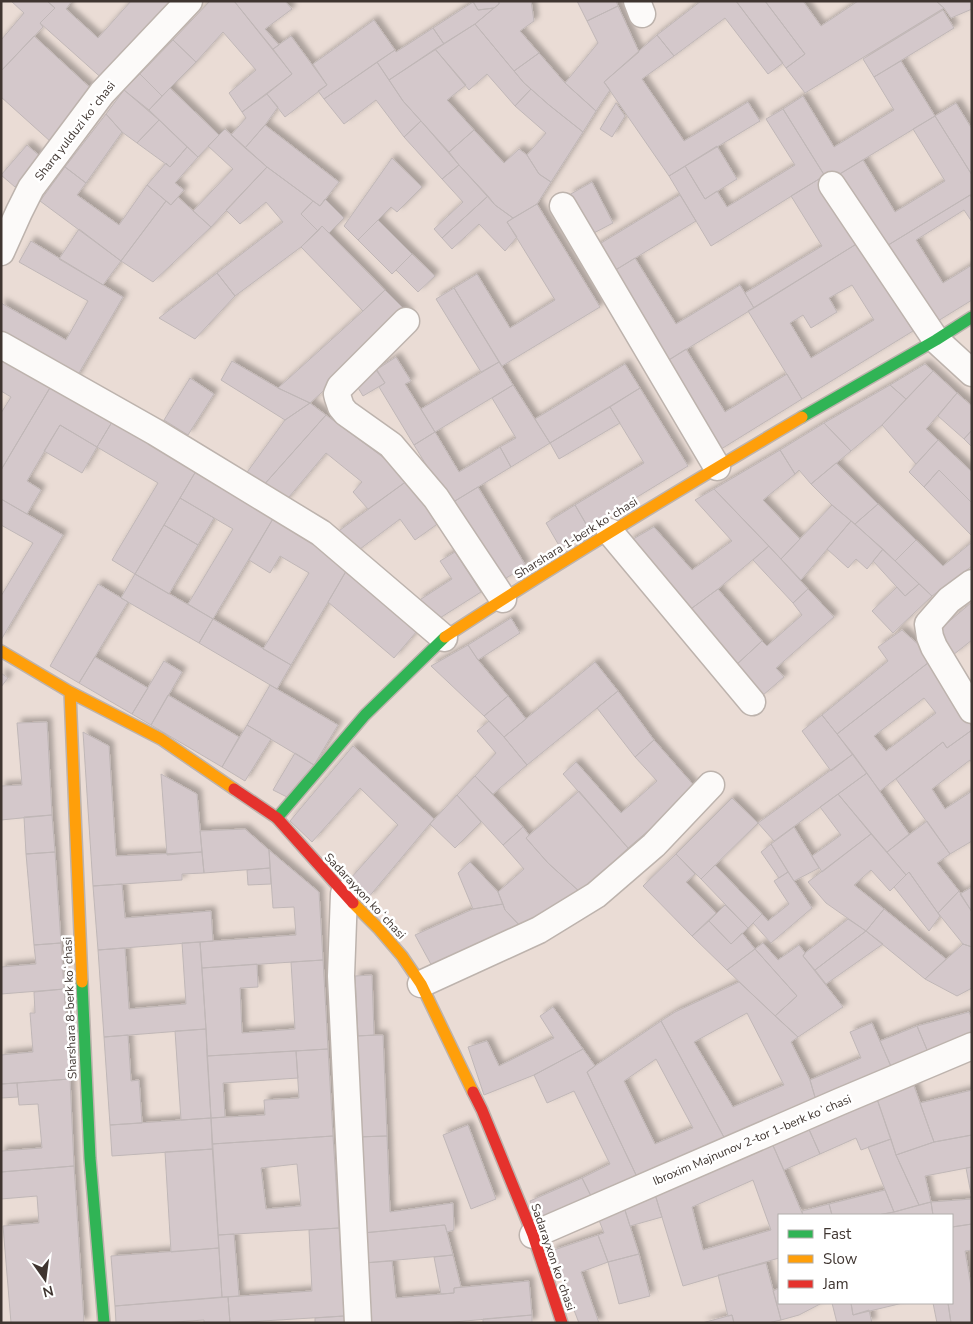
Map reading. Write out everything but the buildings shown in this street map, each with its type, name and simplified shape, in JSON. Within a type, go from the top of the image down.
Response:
[{"type":"street","name":"Sharq yulduzi koʻchasi","points":[[1,252],[10,205],[32,188],[102,93],[189,1]]},
{"type":"street","points":[[832,185],[936,340],[972,373]]},
{"type":"street","points":[[563,206],[717,467]]},
{"type":"street","name":"Sharshara 1-berk koʻchasi","points":[[277,818],[365,715],[444,638],[610,532],[972,317]]},
{"type":"street","points":[[406,322],[340,387],[337,394],[339,403],[346,413],[391,445],[436,498],[503,599]]},
{"type":"street","points":[[1,345],[155,432],[322,533],[444,638]]},
{"type":"street","points":[[610,532],[752,702]]},
{"type":"street","points":[[972,583],[949,600],[928,624],[934,648],[972,710]]},
{"type":"street","name":"Sadarayxon koʻchasi","points":[[1,651],[70,692],[161,739],[277,818],[402,956],[420,984],[482,1110],[533,1235],[562,1323]]},
{"type":"street","name":"Sharshara 8-berk koʻchasi","points":[[70,692],[90,1158],[104,1323]]},
{"type":"street","points":[[420,984],[539,930],[596,895],[654,845],[711,785]]},
{"type":"street","points":[[344,894],[341,976],[358,1323]]},
{"type":"street","name":"Ibroxim Majnunov 2-tor 1-berk koʻchasi","points":[[533,1235],[972,1046]]},
{"type":"traffic: fast","points":[[802,417],[936,340],[972,317]]},
{"type":"traffic: fast","points":[[277,818],[365,715],[445,637]]},
{"type":"traffic: fast","points":[[82,982],[90,1158],[104,1323]]},
{"type":"traffic: slow","points":[[445,637],[622,525],[802,417]]},
{"type":"traffic: slow","points":[[1,651],[70,692],[161,739],[234,789]]},
{"type":"traffic: slow","points":[[70,692],[82,982]]},
{"type":"traffic: slow","points":[[353,903],[402,956],[421,984],[473,1092]]},
{"type":"traffic: jam","points":[[234,789],[277,818],[353,903]]},
{"type":"traffic: jam","points":[[473,1092],[533,1235],[562,1323]]}]
